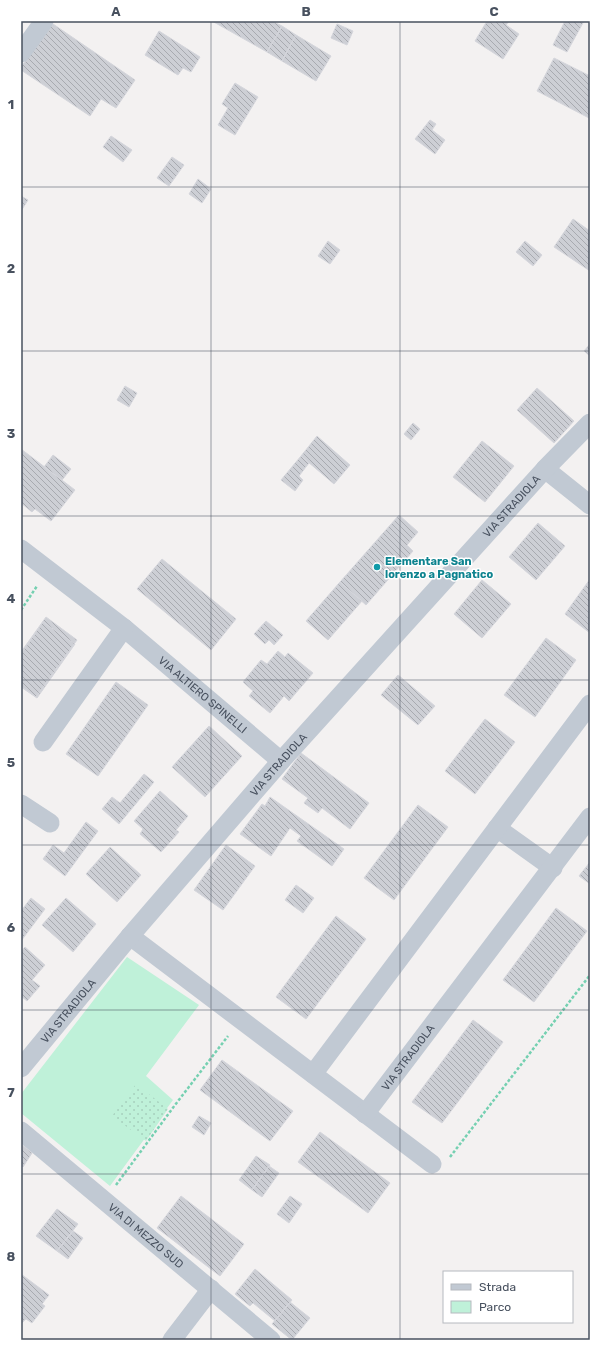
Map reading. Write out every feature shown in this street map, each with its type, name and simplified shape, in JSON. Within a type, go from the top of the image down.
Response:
[{"type":"street","points":[[21,53],[44,21]]},
{"type":"street","name":"VIA STRADIOLA","points":[[21,1068],[130,936],[281,761],[545,469],[590,423]]},
{"type":"street","name":"VIA STRADIOLA","points":[[545,469],[590,505]]},
{"type":"street","name":"VIA ALTIERO SPINELLI","points":[[21,549],[124,628],[281,761]]},
{"type":"street","points":[[43,742],[124,628]]},
{"type":"street","points":[[313,1074],[590,704]]},
{"type":"street","points":[[21,804],[50,824]]},
{"type":"street","name":"VIA STRADIOLA","points":[[366,1114],[590,817]]},
{"type":"street","points":[[497,828],[553,868]]},
{"type":"street","points":[[130,936],[432,1164]]},
{"type":"street","name":"VIA DI MEZZO SUD","points":[[21,1131],[271,1340]]},
{"type":"street","points":[[172,1340],[211,1289]]},
{"type":"path","points":[[21,610],[49,569]]},
{"type":"path","points":[[432,1164],[440,1170],[590,975]]},
{"type":"path","points":[[104,1200],[241,1020]]},
{"type":"green space","points":[[127,957],[199,1005],[146,1076],[173,1100],[110,1186],[21,1113],[21,1094]]},
{"type":"green space","points":[[136,1084],[168,1109],[146,1141],[112,1116]]},
{"type":"building","points":[[212,21],[272,21],[282,26],[267,52]]},
{"type":"building","points":[[487,21],[509,21],[506,25],[519,34],[503,59],[475,41]]},
{"type":"building","points":[[565,21],[584,21],[567,52],[553,45]]},
{"type":"building","points":[[53,24],[135,80],[116,108],[101,99],[90,116],[21,70],[21,67]]},
{"type":"building","points":[[337,24],[353,31],[347,45],[331,38]]},
{"type":"building","points":[[282,26],[296,35],[282,61],[267,52]]},
{"type":"building","points":[[159,31],[200,57],[191,72],[183,68],[178,75],[145,55]]},
{"type":"building","points":[[296,35],[331,56],[316,81],[282,61]]},
{"type":"building","points":[[554,58],[590,76],[589,118],[537,91]]},
{"type":"building","points":[[235,83],[258,97],[235,135],[218,125],[228,108],[222,104]]},
{"type":"building","points":[[430,120],[436,124],[432,130],[445,140],[435,154],[415,139]]},
{"type":"building","points":[[111,136],[132,150],[123,162],[103,147]]},
{"type":"building","points":[[172,157],[184,165],[169,186],[157,178]]},
{"type":"building","points":[[198,179],[211,189],[202,203],[189,194]]},
{"type":"building","points":[[21,196],[28,200],[21,211]]},
{"type":"building","points":[[573,219],[590,231],[590,271],[554,247]]},
{"type":"building","points":[[328,241],[340,250],[330,264],[318,256]]},
{"type":"building","points":[[525,241],[542,255],[533,266],[516,252]]},
{"type":"building","points":[[590,344],[590,356],[584,351]]},
{"type":"building","points":[[125,386],[137,393],[129,407],[117,400]]},
{"type":"building","points":[[537,388],[574,421],[554,443],[517,410]]},
{"type":"building","points":[[413,423],[420,429],[411,440],[404,434]]},
{"type":"building","points":[[317,436],[350,465],[334,484],[301,456]]},
{"type":"building","points":[[482,441],[514,466],[485,502],[453,477]]},
{"type":"building","points":[[21,449],[75,490],[51,521],[35,509],[32,512],[21,503]]},
{"type":"building","points":[[53,455],[71,469],[62,480],[44,467]]},
{"type":"building","points":[[301,456],[309,463],[299,476],[303,480],[295,491],[281,480]]},
{"type":"building","name":"Elementare San lorenzo a Pagnatico","points":[[399,515],[418,532],[407,545],[413,551],[366,605],[340,582]]},
{"type":"building","points":[[538,523],[565,546],[536,580],[509,557]]},
{"type":"building","points":[[162,559],[236,619],[211,650],[137,589]]},
{"type":"building","points":[[590,579],[590,633],[565,614]]},
{"type":"building","points":[[482,580],[511,604],[482,638],[454,614]]},
{"type":"building","points":[[340,582],[362,601],[328,640],[306,621]]},
{"type":"building","points":[[46,617],[77,640],[36,697],[21,686],[21,652]]},
{"type":"building","points":[[266,621],[283,635],[274,645],[269,640],[265,644],[254,634]]},
{"type":"building","points":[[43,622],[75,644],[37,698],[21,687],[21,654]]},
{"type":"building","points":[[546,638],[576,660],[535,717],[504,695]]},
{"type":"building","points":[[278,651],[285,657],[288,653],[313,673],[289,701],[284,696],[270,713],[249,696],[253,691],[243,682],[261,660],[267,664]]},
{"type":"building","points":[[398,675],[435,706],[418,725],[381,695]]},
{"type":"building","points":[[116,682],[148,705],[98,776],[66,754]]},
{"type":"building","points":[[485,719],[515,742],[475,794],[445,771]]},
{"type":"building","points":[[209,726],[242,756],[205,797],[172,767]]},
{"type":"building","points":[[301,753],[369,803],[350,829],[322,808],[318,813],[304,803],[308,798],[282,779]]},
{"type":"building","points":[[144,774],[154,782],[119,824],[102,809],[112,797],[120,803]]},
{"type":"building","points":[[160,791],[188,816],[176,830],[179,832],[161,852],[140,834],[143,829],[134,821]]},
{"type":"building","points":[[270,797],[344,849],[332,866],[297,841],[301,836],[290,828],[271,856],[240,834],[262,804],[265,806]]},
{"type":"building","points":[[418,805],[448,827],[394,900],[364,878]]},
{"type":"building","points":[[86,822],[98,831],[65,876],[43,859],[53,845],[64,853]]},
{"type":"building","points":[[226,845],[255,866],[223,910],[194,890]]},
{"type":"building","points":[[110,847],[141,875],[117,902],[86,874]]},
{"type":"building","points":[[590,862],[590,884],[579,876]]},
{"type":"building","points":[[296,885],[314,898],[303,913],[285,900]]},
{"type":"building","points":[[31,898],[45,909],[21,941],[21,911]]},
{"type":"building","points":[[66,898],[96,924],[73,952],[42,925]]},
{"type":"building","points":[[556,908],[587,931],[534,1002],[503,980]]},
{"type":"building","points":[[336,916],[366,939],[306,1019],[276,997]]},
{"type":"building","points":[[25,947],[45,965],[32,980],[40,986],[27,1001],[21,996],[21,952]]},
{"type":"building","points":[[473,1020],[503,1042],[442,1123],[412,1102]]},
{"type":"building","points":[[222,1060],[293,1111],[270,1141],[200,1090]]},
{"type":"building","points":[[199,1116],[211,1123],[204,1135],[192,1127]]},
{"type":"building","points":[[320,1132],[390,1183],[368,1213],[298,1162]]},
{"type":"building","points":[[21,1144],[32,1153],[23,1167],[21,1165]]},
{"type":"building","points":[[256,1156],[270,1165],[252,1190],[239,1180]]},
{"type":"building","points":[[269,1166],[279,1173],[262,1197],[252,1190]]},
{"type":"building","points":[[181,1196],[244,1244],[220,1276],[157,1228]]},
{"type":"building","points":[[290,1196],[302,1204],[289,1223],[277,1214]]},
{"type":"building","points":[[57,1209],[78,1224],[57,1251],[36,1236]]},
{"type":"building","points":[[73,1231],[83,1238],[68,1259],[57,1251]]},
{"type":"building","points":[[255,1269],[292,1300],[275,1321],[253,1303],[250,1306],[235,1294]]},
{"type":"building","points":[[21,1274],[49,1295],[42,1304],[45,1306],[32,1323],[26,1319],[22,1323],[21,1322]]},
{"type":"building","points":[[290,1302],[310,1318],[292,1340],[272,1324]]},
{"type":"place","name":"Elementare San lorenzo a Pagnatico","points":[[377,567]]}]
